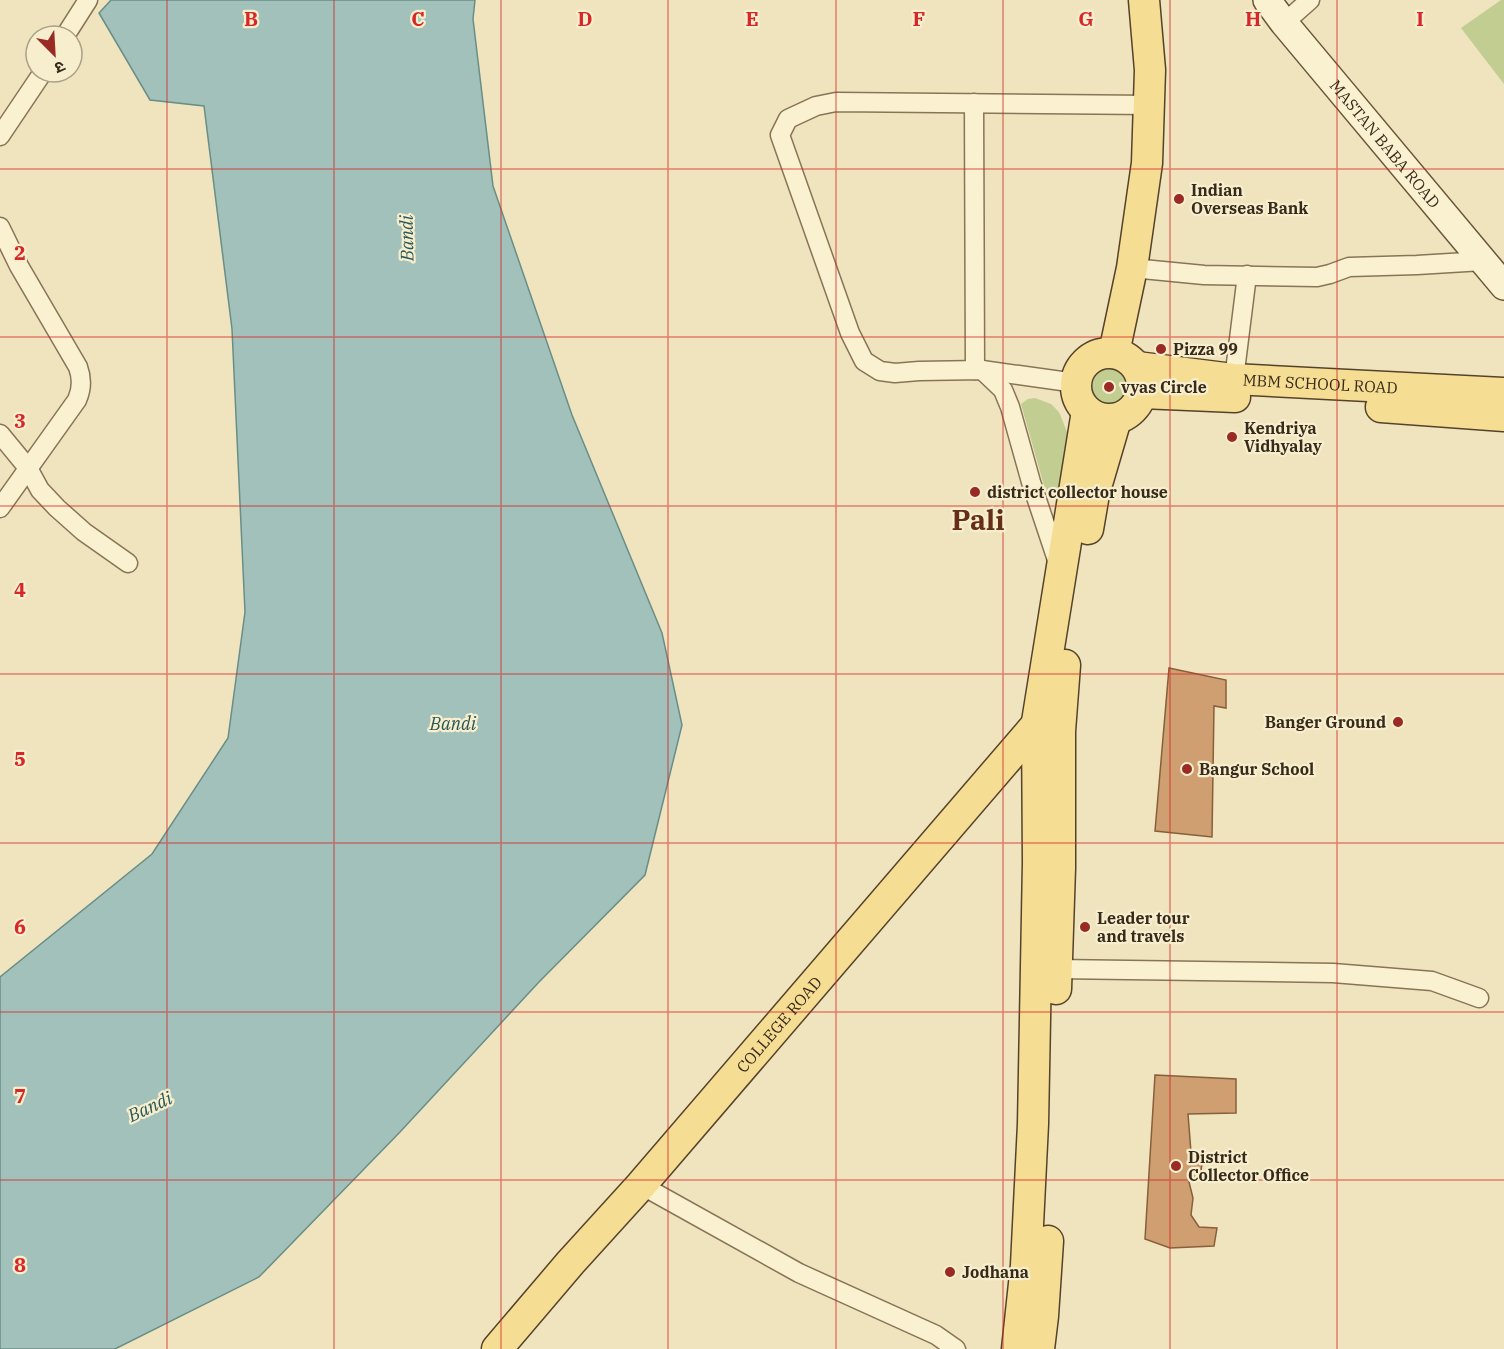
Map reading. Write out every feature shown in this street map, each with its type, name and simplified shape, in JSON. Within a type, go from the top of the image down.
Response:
[{"type":"main road","points":[[1131,371],[1106,353],[1096,355],[1082,366],[1078,374],[1077,393],[1081,403],[1102,415],[1125,415],[1139,402],[1131,371],[1132,268],[1147,163],[1150,105],[1144,0]]},
{"type":"main road","name":"MBM SCHOOL ROAD","points":[[1131,371],[1233,388],[1504,416]]},
{"type":"main road","name":"MBM SCHOOL ROAD","points":[[1233,388],[1504,393]]},
{"type":"main road","points":[[1017,1349],[1026,1265],[1033,1124],[1038,722],[1061,571],[1102,415]]},
{"type":"main road","points":[[1039,1349],[1054,1126],[1062,699],[1065,658],[1077,580],[1095,494],[1102,415]]},
{"type":"main road","name":"COLLEGE ROAD","points":[[497,1349],[641,1185],[1038,722],[1062,699]]},
{"type":"street","points":[[73,24],[88,0]]},
{"type":"street","name":"MASTAN BABA ROAD","points":[[1267,0],[1504,286]]},
{"type":"street","points":[[1284,23],[1310,0]]},
{"type":"street","points":[[0,136],[35,84]]},
{"type":"street","points":[[1076,383],[978,370],[880,372],[864,360],[850,333],[780,135],[788,119],[816,106],[836,102],[1150,105]]},
{"type":"street","points":[[974,103],[978,370]]},
{"type":"street","points":[[0,227],[19,266],[81,375],[80,393],[77,400],[0,508]]},
{"type":"street","points":[[1132,268],[1204,275],[1317,277],[1364,265],[1418,265],[1483,261]]},
{"type":"street","points":[[1233,388],[1247,275]]},
{"type":"street","points":[[978,370],[1003,390],[1030,482],[1061,571]]},
{"type":"street","points":[[0,434],[28,468],[40,490],[57,508],[84,532],[128,563]]},
{"type":"street","points":[[1057,969],[1333,973],[1432,981],[1479,998]]},
{"type":"street","points":[[641,1185],[799,1273],[936,1335],[957,1349]]},
{"type":"green space","points":[[1504,0],[1504,84],[1461,28]]},
{"type":"green space","points":[[1109,369],[1123,374],[1128,388],[1123,402],[1109,407],[1095,402],[1090,388],[1095,374]]},
{"type":"green space","points":[[1035,398],[1051,404],[1057,410],[1067,432],[1065,496],[1051,499],[1045,489],[1021,404],[1028,399]]},
{"type":"water","name":"Bandi","points":[[111,0],[475,0],[473,19],[493,186],[572,415],[662,633],[682,725],[645,875],[539,982],[400,1132],[259,1277],[115,1349],[0,1349],[0,977],[152,854],[228,738],[245,612],[232,329],[204,106],[150,100],[99,13]]},
{"type":"building","name":"Bangur School","points":[[1169,668],[1226,680],[1226,708],[1214,706],[1212,837],[1155,831]]},
{"type":"building","name":"District Collector Office","points":[[1155,1075],[1236,1079],[1236,1113],[1188,1114],[1191,1152],[1203,1154],[1200,1180],[1188,1178],[1193,1198],[1191,1215],[1199,1227],[1217,1228],[1214,1246],[1170,1248],[1145,1239]]},
{"type":"place","name":"Indian Overseas Bank","points":[[1179,199]]},
{"type":"place","name":"Pizza 99","points":[[1161,349]]},
{"type":"place","name":"vyas Circle","points":[[1109,387]]},
{"type":"place","name":"Kendriya Vidhyalay","points":[[1232,437]]},
{"type":"place","name":"district collector house","points":[[975,492]]},
{"type":"place","name":"Banger Ground","points":[[1398,722]]},
{"type":"place","name":"Bangur School","points":[[1187,769]]},
{"type":"place","name":"Leader tour and travels","points":[[1085,927]]},
{"type":"place","name":"District Collector Office","points":[[1176,1166]]},
{"type":"place","name":"Jodhana","points":[[950,1272]]},
{"type":"district","name":"Pali","points":[[978,520]]}]
